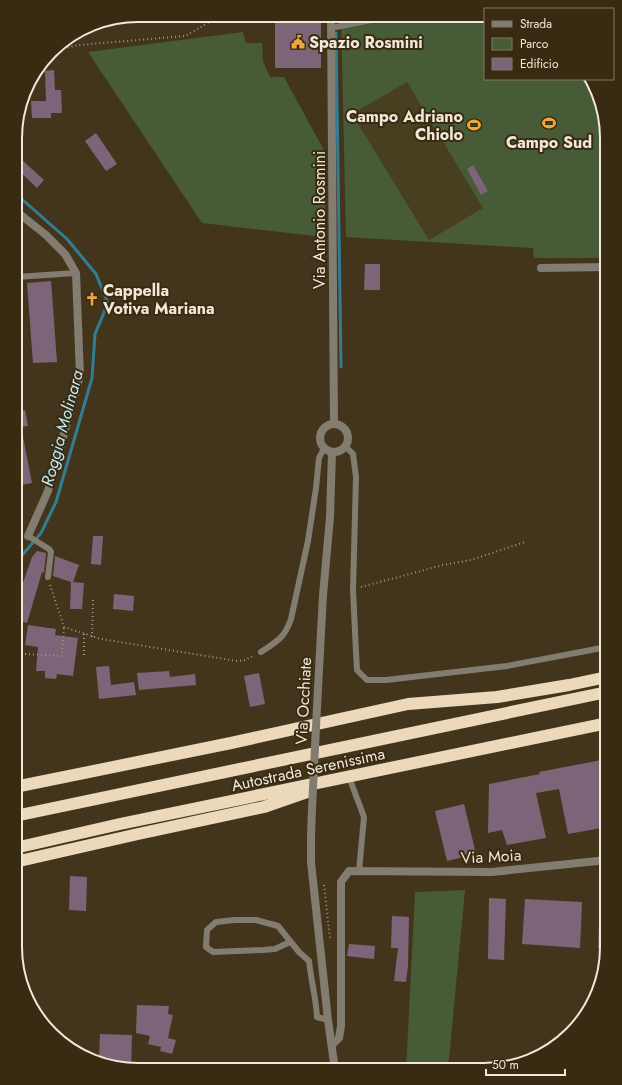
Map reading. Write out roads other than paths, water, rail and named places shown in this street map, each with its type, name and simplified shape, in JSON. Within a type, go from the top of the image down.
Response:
[{"type":"highway","points":[[22,786],[231,743],[408,704],[497,697],[600,678]]},
{"type":"highway","name":"Autostrada Serenissima","points":[[22,815],[600,693]]},
{"type":"highway","name":"Autostrada Serenissima","points":[[22,846],[120,824],[600,725]]},
{"type":"highway","points":[[22,860],[264,807],[349,777]]},
{"type":"street","name":"Via Antonio Rosmini","points":[[331,22],[334,423]]},
{"type":"street","points":[[22,216],[65,254],[76,273],[80,376],[48,491],[30,538]]},
{"type":"street","points":[[541,268],[600,267]]},
{"type":"street","points":[[334,423],[343,426],[348,433],[349,438],[346,447],[340,451],[332,452],[324,448],[321,444],[320,435],[325,426],[334,423]]},
{"type":"street","name":"Via Occhiate","points":[[332,452],[330,517],[323,595],[310,837],[311,862],[334,1063]]},
{"type":"street","name":"Via Moia","points":[[359,870],[376,872],[492,872],[600,861]]},
{"type":"street","points":[[332,1046],[339,1038],[341,1026],[341,882],[349,871],[359,870]]},
{"type":"lane","points":[[331,28],[361,22]]},
{"type":"lane","points":[[22,276],[76,273]]},
{"type":"lane","points":[[346,447],[353,454],[356,477],[353,590],[358,670],[367,680],[386,680],[507,666],[600,648]]},
{"type":"lane","name":"Via Occhiate","points":[[261,652],[279,640],[286,631],[291,619],[308,540],[319,458],[324,448]]},
{"type":"lane","points":[[30,538],[51,552],[48,577]]},
{"type":"lane","points":[[349,777],[364,817],[359,870]]},
{"type":"lane","points":[[290,942],[275,949],[213,952],[206,947],[206,930],[216,922],[256,920],[278,926],[290,942],[309,961],[311,978],[316,997],[317,1017],[328,1020]]},
{"type":"waterway","points":[[336,33],[341,367]]},
{"type":"waterway","name":"Roggia Molinara","points":[[22,199],[67,239],[96,274],[108,303],[95,334],[92,378],[56,502],[41,533],[22,555]]},
{"type":"place","name":"Spazio Rosmini","points":[[298,42]]},
{"type":"place","name":"Campo Sud","points":[[549,123]]},
{"type":"place","name":"Campo Adriano Chiolo","points":[[474,125]]},
{"type":"place","name":"Cappella Votiva Mariana","points":[[92,299]]}]
